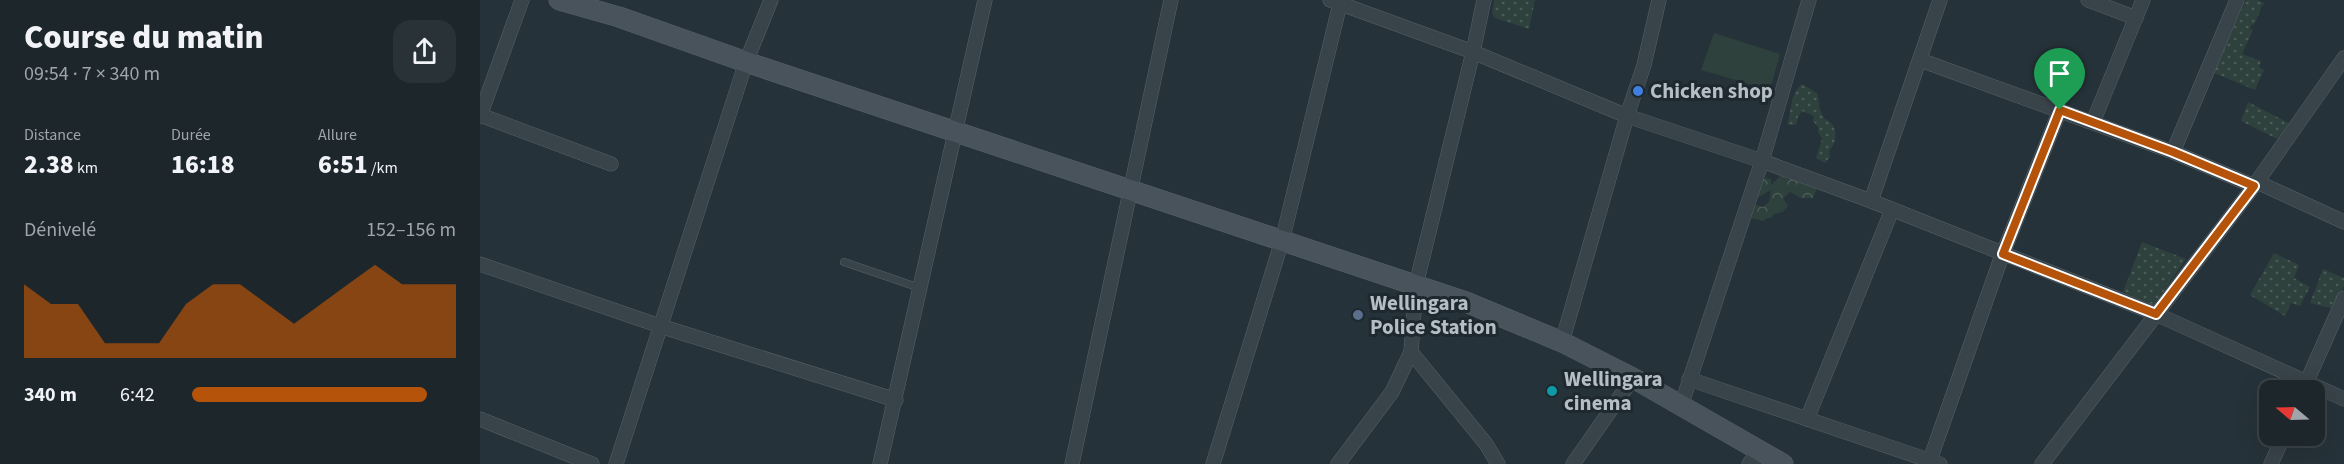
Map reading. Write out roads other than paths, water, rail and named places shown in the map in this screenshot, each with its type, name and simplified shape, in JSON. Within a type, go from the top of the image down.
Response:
[{"type":"street","points":[[522,0],[480,115],[611,164]]},
{"type":"street","points":[[559,0],[618,17],[746,62],[1466,302],[1562,342],[1633,378],[1681,406],[1754,457],[1783,464]]},
{"type":"street","points":[[616,464],[746,62],[771,0]]},
{"type":"street","points":[[879,464],[896,400],[985,0]]},
{"type":"street","points":[[1072,464],[1171,0]]},
{"type":"street","points":[[1338,464],[1392,393],[1411,352],[1416,285],[1484,0]]},
{"type":"street","points":[[1562,342],[1627,116],[1644,65],[1659,0]]},
{"type":"street","points":[[1681,406],[1762,161],[1809,0]]},
{"type":"street","points":[[1871,201],[1940,0]]},
{"type":"street","points":[[2088,0],[2136,18]]},
{"type":"street","points":[[2093,122],[2143,0]]},
{"type":"street","points":[[2173,152],[2237,0]]},
{"type":"street","points":[[1213,464],[1282,241],[1337,1],[1473,52],[1627,116],[1762,161],[1871,201],[2156,314],[2291,380]]},
{"type":"street","points":[[2042,464],[2255,184],[2344,58]]},
{"type":"street","points":[[1920,60],[2173,152],[2344,222]]},
{"type":"street","points":[[1689,379],[1935,462],[2003,254],[2060,110]]},
{"type":"street","points":[[1807,419],[1892,210]]},
{"type":"street","points":[[480,264],[660,326],[896,400]]},
{"type":"street","points":[[2308,380],[2344,298]]},
{"type":"street","points":[[1411,352],[1486,444],[1498,464]]},
{"type":"street","points":[[1573,464],[1633,378]]},
{"type":"street","points":[[2325,393],[2344,399]]},
{"type":"street","points":[[480,419],[592,464]]},
{"type":"street","points":[[2271,464],[2279,446]]},
{"type":"lane","points":[[844,262],[920,288]]},
{"type":"place","name":"Chicken shop","points":[[1638,91]]},
{"type":"place","name":"Wellingara Police Station","points":[[1358,315]]},
{"type":"place","name":"Wellingara cinema","points":[[1552,391]]}]
